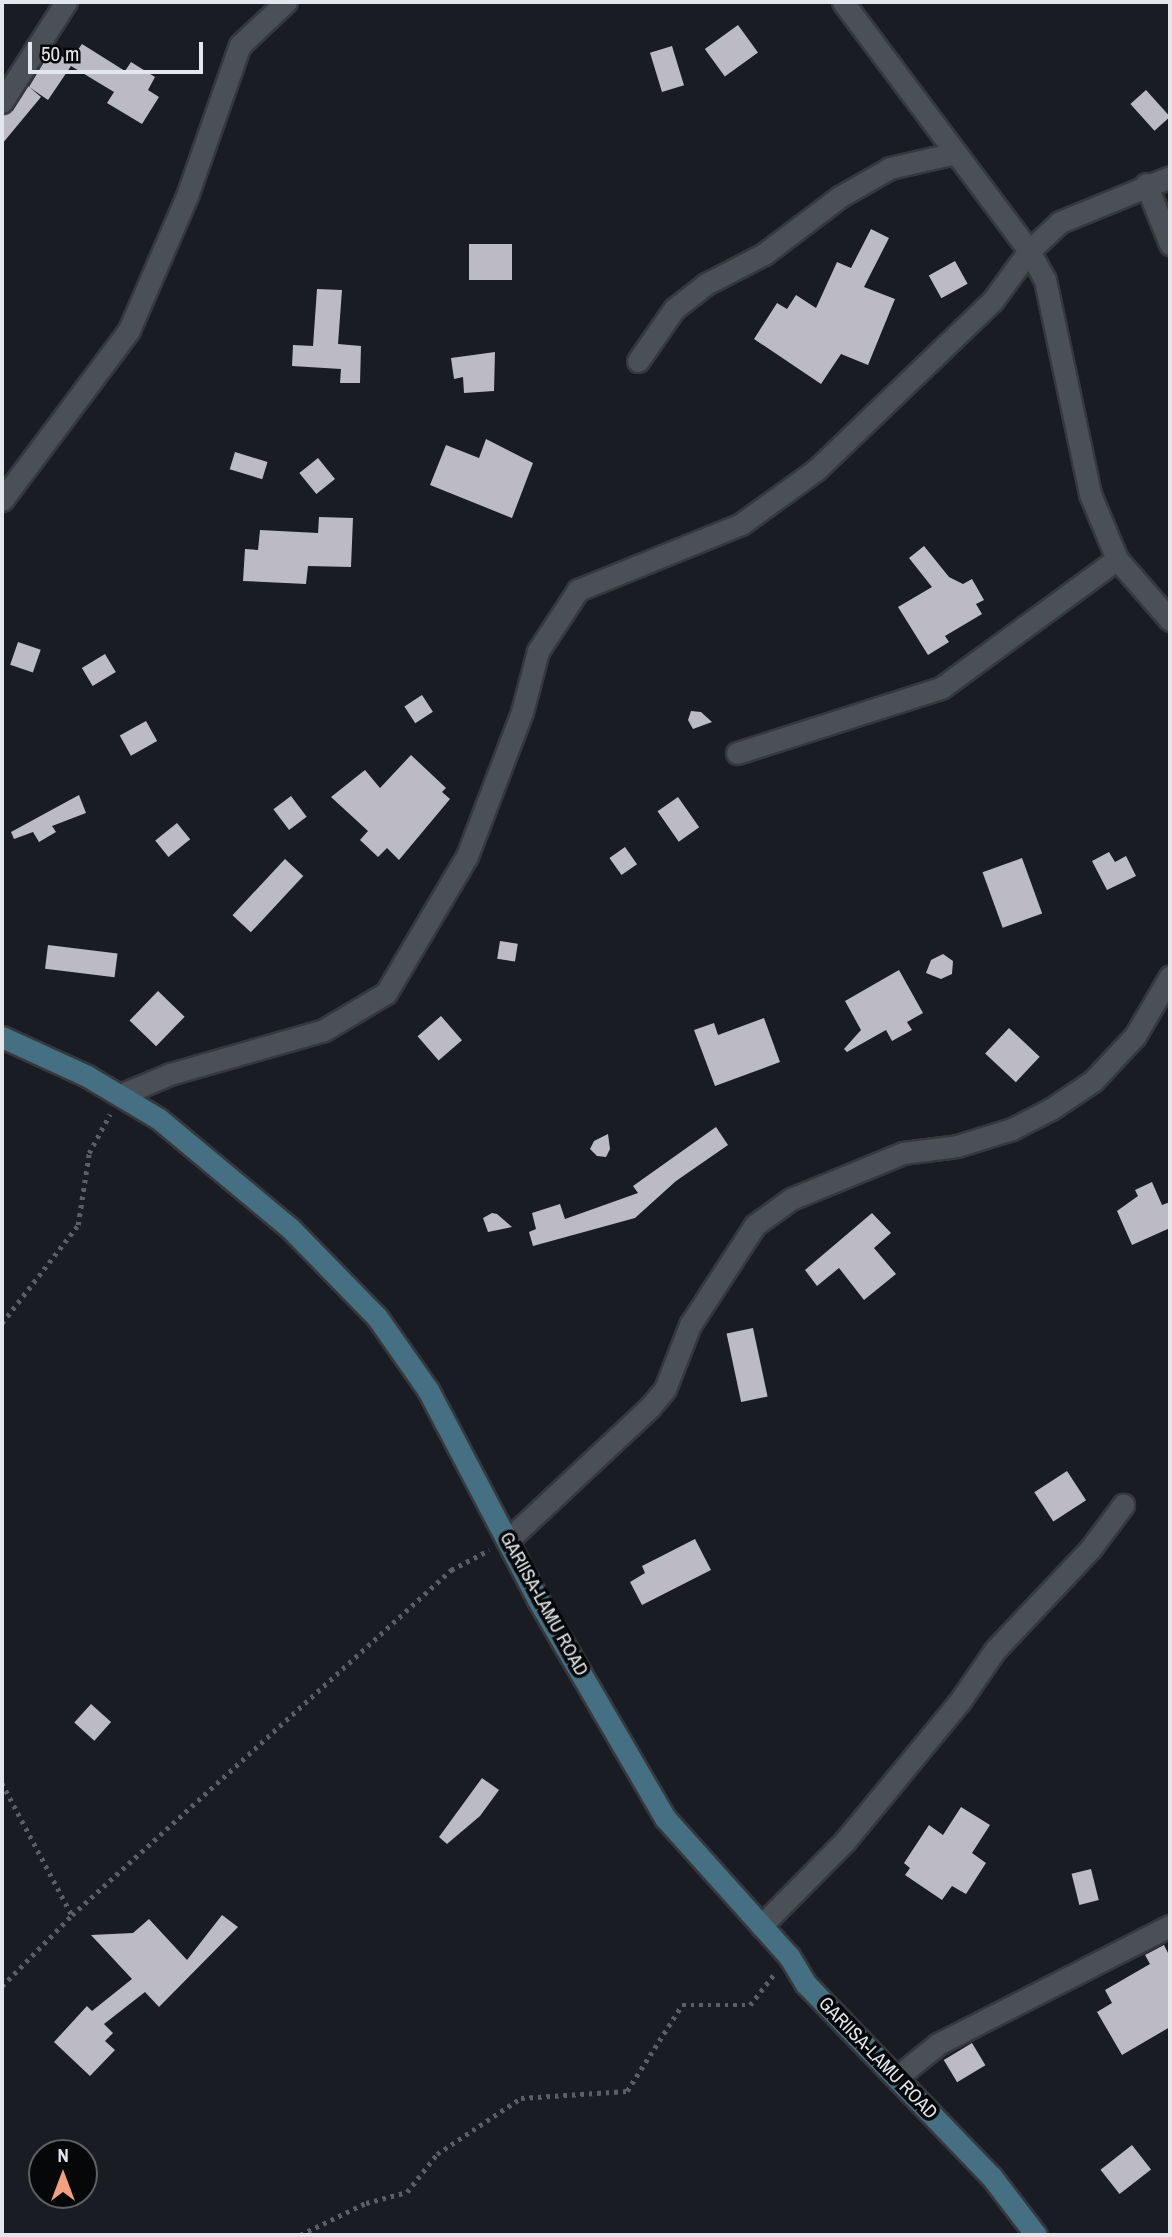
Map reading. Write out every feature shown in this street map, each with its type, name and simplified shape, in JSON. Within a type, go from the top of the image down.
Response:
[{"type":"street","points":[[2,102],[66,2]]},
{"type":"street","points":[[2,500],[129,330],[187,196],[240,44],[286,2]]},
{"type":"street","points":[[842,2],[1029,251],[1045,281],[1057,324],[1090,494],[1117,559],[1170,620]]},
{"type":"street","points":[[638,360],[674,309],[706,284],[764,254],[841,196],[890,167],[955,153]]},
{"type":"street","points":[[120,1095],[170,1074],[324,1030],[386,993],[467,856],[522,712],[538,651],[578,590],[741,524],[816,470],[993,300],[1029,251],[1059,222],[1146,184],[1170,177]]},
{"type":"street","points":[[1146,184],[1170,244]]},
{"type":"street","points":[[737,753],[941,688],[1117,559]]},
{"type":"street","points":[[508,1540],[650,1407],[665,1388],[690,1325],[755,1225],[791,1199],[903,1153],[957,1146],[1012,1129],[1051,1109],[1093,1082],[1135,1036],[1170,976]]},
{"type":"street","name":"GARIISA-LAMU ROAD","points":[[2,1037],[120,1095],[159,1119],[269,1209],[377,1317],[428,1390],[537,1598],[665,1818],[789,1955],[806,1984],[991,2176],[1036,2235]]},
{"type":"street","points":[[761,1926],[845,1841],[960,1701],[995,1650],[1091,1548],[1123,1505]]},
{"type":"street","points":[[897,2077],[938,2044],[1170,1926]]},
{"type":"path","points":[[2,1324],[78,1225],[89,1153],[120,1095]]},
{"type":"path","points":[[2,1986],[72,1915],[451,1570],[508,1540]]},
{"type":"path","points":[[2,1783],[72,1915]]},
{"type":"path","points":[[300,2235],[366,2203],[407,2192],[437,2154],[521,2098],[627,2091],[682,2005],[750,2005],[789,1955]]},
{"type":"building","points":[[738,25],[758,53],[725,77],[705,49]]},
{"type":"building","points":[[82,44],[125,71],[131,62],[155,77],[148,90],[159,97],[142,124],[107,103],[114,92],[71,66],[48,100],[29,87],[51,50],[70,61]]},
{"type":"building","points":[[672,46],[684,85],[662,92],[650,53]]},
{"type":"building","points":[[28,86],[41,97],[2,144],[2,115],[13,110]]},
{"type":"building","points":[[1146,90],[1170,117],[1154,131],[1130,104]]},
{"type":"building","points":[[871,229],[889,238],[864,287],[895,299],[868,365],[841,354],[821,384],[754,339],[777,303],[787,309],[796,295],[816,308],[837,262],[851,268]]},
{"type":"building","points":[[469,244],[512,244],[512,280],[469,280]]},
{"type":"building","points":[[955,261],[968,284],[941,298],[929,276]]},
{"type":"building","points":[[317,289],[342,290],[338,344],[361,346],[360,383],[340,383],[341,369],[292,366],[293,345],[313,346]]},
{"type":"building","points":[[495,352],[494,391],[464,393],[463,377],[454,379],[451,358]]},
{"type":"building","points":[[486,439],[533,463],[512,518],[430,485],[446,445],[479,458]]},
{"type":"building","points":[[235,452],[268,462],[262,479],[230,469]]},
{"type":"building","points":[[318,458],[335,479],[316,494],[299,473]]},
{"type":"building","points":[[319,517],[353,518],[351,567],[308,566],[306,584],[243,581],[245,549],[258,550],[260,530],[318,533]]},
{"type":"building","points":[[924,546],[949,577],[963,584],[972,579],[984,600],[976,604],[982,614],[945,636],[949,642],[928,655],[898,607],[932,587],[909,558]]},
{"type":"building","points":[[18,642],[41,650],[33,673],[10,665]]},
{"type":"building","points":[[105,654],[116,672],[93,686],[82,668]]},
{"type":"building","points":[[422,695],[433,712],[415,723],[404,706]]},
{"type":"building","points":[[691,711],[701,712],[712,722],[693,729],[688,720]]},
{"type":"building","points":[[146,721],[157,741],[131,756],[120,736]]},
{"type":"building","points":[[411,755],[446,788],[442,792],[450,799],[399,860],[387,848],[378,857],[360,840],[368,831],[331,797],[365,770],[380,788]]},
{"type":"building","points":[[79,795],[86,813],[52,826],[56,832],[39,842],[33,832],[14,839],[11,832]]},
{"type":"building","points":[[291,796],[307,817],[289,830],[273,809]]},
{"type":"building","points":[[678,797],[699,827],[679,842],[658,811]]},
{"type":"building","points":[[177,823],[190,839],[168,857],[155,841]]},
{"type":"building","points":[[625,847],[637,864],[621,875],[609,858]]},
{"type":"building","points":[[1109,852],[1115,862],[1126,856],[1136,876],[1107,890],[1092,861]]},
{"type":"building","points":[[1022,858],[1042,913],[1003,928],[983,872]]},
{"type":"building","points":[[285,859],[303,876],[251,932],[232,915]]},
{"type":"building","points":[[500,941],[518,944],[515,962],[497,959]]},
{"type":"building","points":[[48,945],[117,954],[115,977],[45,969]]},
{"type":"building","points":[[943,954],[953,961],[952,974],[941,979],[926,973],[931,960]]},
{"type":"building","points":[[899,970],[923,1013],[907,1022],[912,1030],[892,1041],[886,1030],[847,1052],[844,1049],[861,1030],[845,1001]]},
{"type":"building","points":[[158,991],[185,1017],[156,1046],[130,1020]]},
{"type":"building","points":[[441,1016],[462,1040],[439,1060],[418,1036]]},
{"type":"building","points":[[764,1018],[780,1062],[715,1086],[694,1030],[714,1023],[718,1035]]},
{"type":"building","points":[[1009,1028],[1040,1057],[1016,1082],[985,1054]]},
{"type":"building","points":[[716,1127],[728,1145],[676,1181],[635,1218],[533,1246],[529,1232],[536,1229],[532,1213],[560,1204],[565,1219],[638,1193],[633,1186]]},
{"type":"building","points":[[608,1134],[610,1149],[606,1157],[597,1156],[590,1149],[594,1141]]},
{"type":"building","points":[[1152,1182],[1162,1205],[1170,1202],[1170,1228],[1132,1245],[1117,1211],[1138,1196],[1135,1190]]},
{"type":"building","points":[[492,1213],[512,1227],[488,1232],[483,1218]]},
{"type":"building","points":[[872,1213],[891,1233],[874,1248],[896,1274],[864,1300],[839,1268],[817,1286],[805,1270]]},
{"type":"building","points":[[753,1328],[768,1396],[741,1402],[727,1334]]},
{"type":"building","points":[[1067,1471],[1086,1500],[1053,1522],[1034,1492]]},
{"type":"building","points":[[695,1539],[711,1570],[642,1605],[630,1582],[645,1573],[642,1566]]},
{"type":"building","points":[[91,1704],[111,1722],[94,1741],[74,1723]]},
{"type":"building","points":[[482,1778],[499,1790],[480,1816],[447,1844],[439,1837]]},
{"type":"building","points":[[961,1807],[990,1825],[972,1853],[986,1863],[966,1894],[952,1886],[942,1900],[905,1875],[910,1868],[904,1863],[929,1825],[943,1835]]},
{"type":"building","points":[[1091,1869],[1099,1900],[1079,1905],[1072,1874]]},
{"type":"building","points":[[222,1915],[238,1927],[159,2007],[145,1992],[104,2024],[113,2033],[105,2041],[115,2050],[90,2076],[54,2042],[87,2006],[92,2011],[132,1979],[91,1935],[133,1933],[149,1919],[187,1960]]},
{"type":"building","points":[[1164,1945],[1170,1957],[1170,2027],[1122,2055],[1097,2012],[1112,2003],[1105,1990],[1150,1964],[1145,1955]]},
{"type":"building","points":[[972,2043],[985,2065],[957,2082],[944,2060]]},
{"type":"building","points":[[1132,2145],[1151,2169],[1120,2194],[1100,2170]]}]
